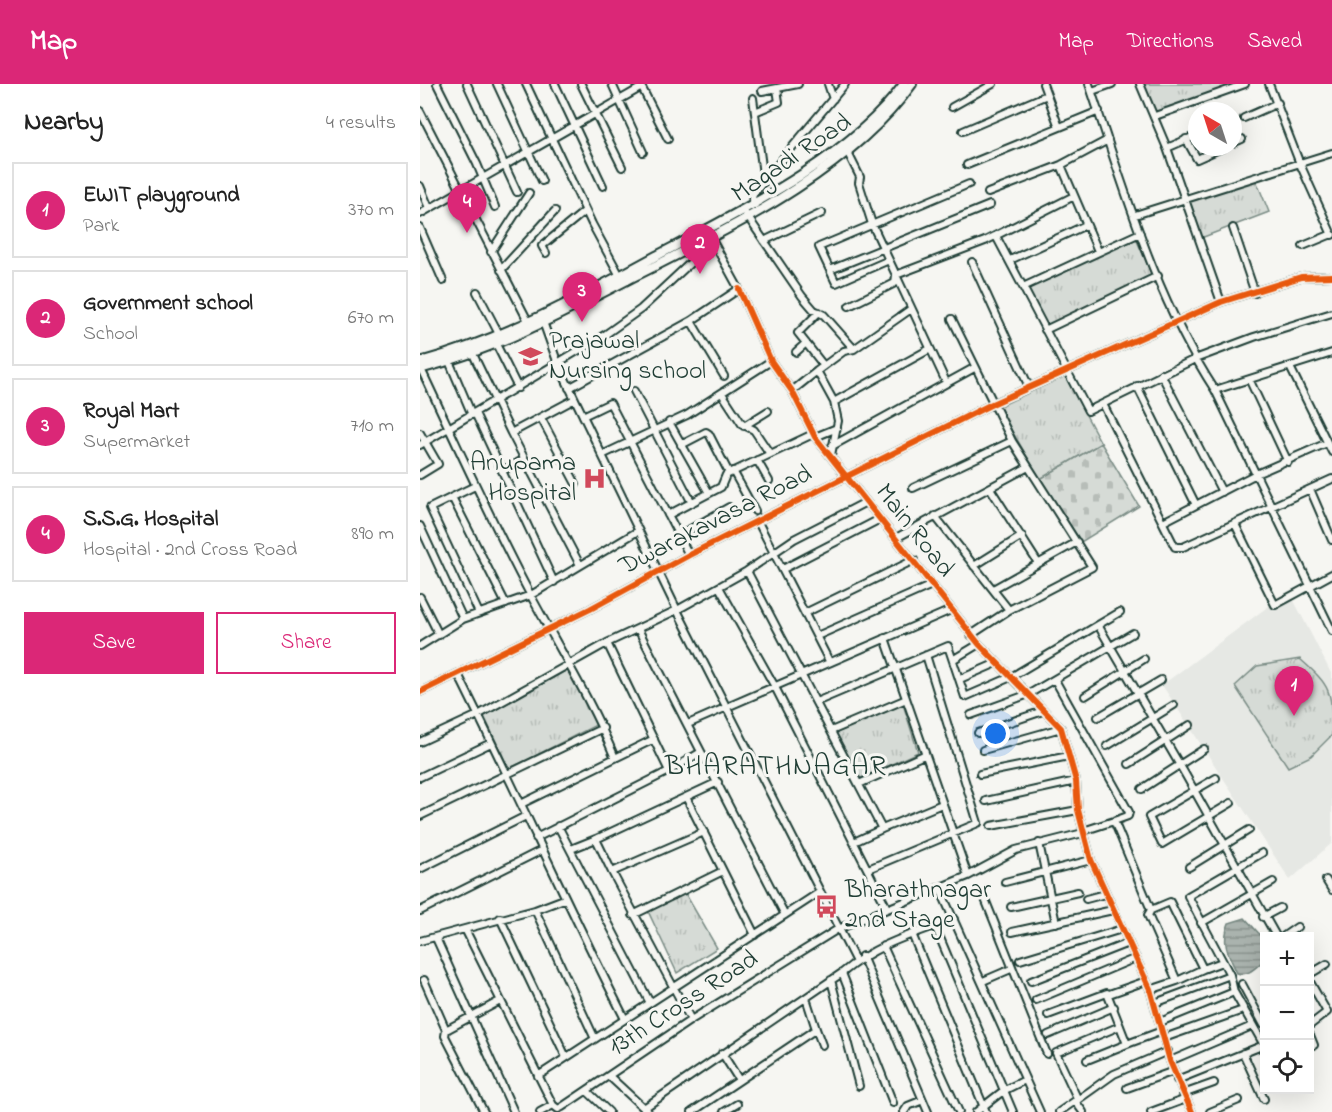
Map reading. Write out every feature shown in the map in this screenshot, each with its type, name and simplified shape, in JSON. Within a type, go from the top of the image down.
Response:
[{"type":"main road","name":"Magadi Road","points":[[755,207],[863,129],[891,102],[904,84]]},
{"type":"main road","name":"Magadi Road","points":[[420,366],[528,321],[542,320],[620,276],[745,213],[847,151],[890,114],[912,84]]},
{"type":"main road","name":"Magadi Road","points":[[420,366],[449,361],[496,344],[711,238],[745,213]]},
{"type":"street","points":[[438,84],[495,207]]},
{"type":"street","points":[[467,84],[517,192]]},
{"type":"street","points":[[497,84],[542,181]]},
{"type":"street","points":[[526,84],[585,211],[620,276]]},
{"type":"street","points":[[555,84],[573,127],[603,186]]},
{"type":"street","points":[[581,84],[622,167]]},
{"type":"street","points":[[612,84],[643,152]]},
{"type":"street","points":[[762,92],[798,84]]},
{"type":"street","points":[[828,84],[832,99]]},
{"type":"street","points":[[755,207],[752,197],[845,84]]},
{"type":"street","points":[[952,106],[993,84]]},
{"type":"street","points":[[1043,84],[1059,127]]},
{"type":"street","points":[[1112,84],[1091,88],[1140,233],[1195,359],[1215,390],[1332,631]]},
{"type":"street","points":[[1140,84],[1167,148],[1221,302]]},
{"type":"street","points":[[1155,116],[1245,84]]},
{"type":"street","points":[[1269,84],[1299,164],[1332,235],[1303,246]]},
{"type":"street","points":[[420,214],[641,86],[668,139]]},
{"type":"street","points":[[755,112],[778,102],[777,89]]},
{"type":"street","points":[[963,131],[1047,94]]},
{"type":"street","points":[[753,98],[764,182]]},
{"type":"street","points":[[1244,118],[1278,103]]},
{"type":"street","points":[[420,111],[459,191],[528,321]]},
{"type":"street","points":[[967,165],[1099,111]]},
{"type":"street","points":[[1167,148],[1186,139],[1188,143]]},
{"type":"street","points":[[988,194],[1061,165],[1108,140]]},
{"type":"street","points":[[847,151],[860,177],[859,183],[882,248],[946,382]]},
{"type":"street","points":[[1135,215],[1332,153]]},
{"type":"street","points":[[1061,165],[1098,251]]},
{"type":"street","points":[[889,260],[836,283],[819,247],[969,184]]},
{"type":"street","points":[[420,186],[429,208]]},
{"type":"street","points":[[491,252],[529,193]]},
{"type":"street","points":[[896,275],[996,236],[1074,196]]},
{"type":"street","points":[[830,270],[990,205]]},
{"type":"street","points":[[501,270],[555,211]]},
{"type":"street","points":[[546,254],[542,246],[585,211]]},
{"type":"street","points":[[745,213],[811,308],[819,312],[854,349]]},
{"type":"street","points":[[764,241],[822,213]]},
{"type":"street","points":[[1010,260],[1086,225]]},
{"type":"street","points":[[420,228],[443,282]]},
{"type":"street","points":[[1233,228],[1255,293]]},
{"type":"street","points":[[1023,287],[1140,233]]},
{"type":"street","points":[[996,236],[1088,411],[1195,359],[1254,337],[1332,313]]},
{"type":"street","name":"Main Road","points":[[711,238],[739,289],[771,361],[792,391],[814,435],[978,644],[1061,728]]},
{"type":"street","points":[[423,443],[558,364],[641,309],[702,252]]},
{"type":"street","points":[[972,262],[1029,387]]},
{"type":"street","points":[[849,306],[895,284],[896,275]]},
{"type":"street","points":[[1045,330],[1158,276]]},
{"type":"street","name":"Dwarakavasa Road","points":[[420,692],[549,629],[756,520],[1029,387],[1221,302],[1301,277],[1332,276]]},
{"type":"street","points":[[569,388],[691,321],[739,289]]},
{"type":"street","points":[[477,292],[499,334]]},
{"type":"street","points":[[792,391],[844,351],[854,349],[911,309]]},
{"type":"street","points":[[819,312],[797,331],[824,366]]},
{"type":"street","points":[[952,319],[974,368],[1012,441],[1092,567],[1009,610],[971,635]]},
{"type":"street","name":"Dwarakavasa Road","points":[[542,320],[569,388],[658,571]]},
{"type":"street","points":[[691,321],[724,376]]},
{"type":"street","points":[[496,344],[518,388]]},
{"type":"street","points":[[796,352],[806,344]]},
{"type":"street","points":[[834,402],[930,349]]},
{"type":"street","points":[[472,352],[523,460],[580,565]]},
{"type":"street","points":[[1215,390],[1250,381],[1332,353]]},
{"type":"street","points":[[449,361],[554,582]]},
{"type":"street","points":[[602,456],[723,395],[771,361]]},
{"type":"street","points":[[420,366],[475,486],[603,728],[615,758]]},
{"type":"street","points":[[1290,367],[1332,452]]},
{"type":"street","points":[[832,447],[974,368]]},
{"type":"street","points":[[817,371],[834,402],[838,422],[831,455]]},
{"type":"street","points":[[1161,374],[1222,492]]},
{"type":"street","points":[[1250,381],[1288,462]]},
{"type":"street","points":[[1137,386],[1196,505]]},
{"type":"street","points":[[634,391],[692,503]]},
{"type":"street","points":[[723,395],[744,426],[754,430],[770,454]]},
{"type":"street","points":[[511,433],[575,399]]},
{"type":"street","points":[[583,416],[610,404],[689,555]]},
{"type":"street","points":[[1103,404],[1175,548],[1183,548],[1332,479]]},
{"type":"street","points":[[744,426],[768,411]]},
{"type":"street","points":[[541,418],[576,484]]},
{"type":"street","points":[[669,422],[709,494]]},
{"type":"street","points":[[668,515],[721,487],[731,472],[814,435],[837,428]]},
{"type":"street","points":[[681,445],[706,432],[709,434],[755,511]]},
{"type":"street","points":[[420,434],[423,443],[438,464],[420,474]]},
{"type":"street","points":[[913,488],[1012,441]]},
{"type":"street","points":[[1163,522],[1256,474],[1328,443]]},
{"type":"street","points":[[502,471],[523,460]]},
{"type":"street","points":[[757,460],[769,481]]},
{"type":"street","points":[[896,538],[1028,467]]},
{"type":"street","points":[[475,486],[431,507],[430,510],[479,613]]},
{"type":"street","points":[[990,488],[1038,563]]},
{"type":"street","points":[[1310,489],[1332,540]]},
{"type":"street","points":[[452,497],[506,604]]},
{"type":"street","points":[[420,742],[478,715],[607,643],[677,610],[747,571],[794,539],[866,502]]},
{"type":"street","points":[[678,536],[729,507]]},
{"type":"street","points":[[934,516],[1009,610]]},
{"type":"street","points":[[783,569],[880,519]]},
{"type":"street","points":[[756,520],[829,661]]},
{"type":"street","points":[[1235,524],[1275,605],[1332,574]]},
{"type":"street","points":[[420,526],[463,619]]},
{"type":"street","points":[[420,646],[463,619],[531,595],[638,531]]},
{"type":"street","points":[[974,566],[1022,536]]},
{"type":"street","points":[[993,589],[1077,542]]},
{"type":"street","points":[[805,614],[914,560]]},
{"type":"street","points":[[658,571],[856,962]]},
{"type":"street","points":[[747,571],[882,829]]},
{"type":"street","points":[[817,636],[932,585]]},
{"type":"street","points":[[719,586],[774,685],[887,908]]},
{"type":"street","points":[[420,597],[439,635]]},
{"type":"street","points":[[688,724],[725,706],[951,610]]},
{"type":"street","points":[[816,702],[896,666],[948,646],[965,697],[1011,677],[1120,612]]},
{"type":"street","points":[[1098,625],[1273,932]]},
{"type":"street","points":[[638,629],[785,915]]},
{"type":"street","points":[[971,715],[1029,694],[1133,633]]},
{"type":"street","points":[[885,638],[896,666],[904,700],[968,876]]},
{"type":"street","points":[[607,643],[669,771]]},
{"type":"street","points":[[954,659],[978,644]]},
{"type":"street","points":[[868,869],[978,823],[926,655]]},
{"type":"street","points":[[1085,696],[1144,659]]},
{"type":"street","points":[[960,679],[997,663]]},
{"type":"street","points":[[458,674],[508,775],[564,899],[625,1019]]},
{"type":"street","points":[[1055,680],[1129,813],[1128,816],[1114,821],[1151,910]]},
{"type":"street","points":[[1098,717],[1161,680]]},
{"type":"street","points":[[831,731],[904,700]]},
{"type":"street","points":[[1107,746],[1174,705]]},
{"type":"street","points":[[978,733],[1043,711]]},
{"type":"street","points":[[1129,764],[1190,725]]},
{"type":"street","points":[[420,816],[603,728]]},
{"type":"street","points":[[983,750],[1061,728],[1076,781],[1078,810],[1091,860],[1150,990],[1170,1061],[1192,1112]]},
{"type":"street","points":[[521,804],[654,739]]},
{"type":"street","points":[[420,777],[491,743]]},
{"type":"street","points":[[1142,789],[1204,749]]},
{"type":"street","points":[[536,838],[669,771],[701,752]]},
{"type":"street","points":[[859,784],[924,755]]},
{"type":"street","points":[[981,774],[1069,756]]},
{"type":"street","points":[[1216,778],[1149,818],[1162,844],[1231,803]]},
{"type":"street","points":[[986,801],[1076,781]]},
{"type":"street","points":[[571,849],[718,782]]},
{"type":"street","points":[[686,797],[755,935]]},
{"type":"street","points":[[854,842],[942,804]]},
{"type":"street","points":[[991,826],[1078,810]]},
{"type":"street","points":[[420,868],[526,816]]},
{"type":"street","name":"13th Cross Road","points":[[540,1112],[557,1108],[587,1091],[692,1020],[838,929],[968,876],[1009,852],[1114,821]]},
{"type":"street","points":[[558,826],[650,1003]]},
{"type":"street","points":[[1189,867],[1249,830]]},
{"type":"street","points":[[612,872],[704,832]]},
{"type":"street","points":[[596,839],[633,915],[692,1020]]},
{"type":"street","points":[[1039,843],[1056,923]]},
{"type":"street","points":[[420,911],[542,850]]},
{"type":"street","points":[[1261,1040],[1243,1010],[1234,992],[1230,975],[1188,896],[1262,853]]},
{"type":"street","points":[[1005,882],[1091,860]]},
{"type":"street","points":[[633,915],[723,871]]},
{"type":"street","points":[[1326,880],[1332,890]]},
{"type":"street","points":[[1201,923],[1273,882]]},
{"type":"street","points":[[939,887],[1040,1112]]},
{"type":"street","points":[[538,1076],[820,892]]},
{"type":"street","points":[[1011,907],[1078,892]]},
{"type":"street","points":[[983,894],[1011,969],[1047,1054]]},
{"type":"street","points":[[1086,899],[1105,894]]},
{"type":"street","points":[[420,941],[535,910],[564,899]]},
{"type":"street","points":[[1177,981],[1148,915],[1151,910],[1170,902],[1203,969]]},
{"type":"street","points":[[1263,917],[1280,908]]},
{"type":"street","points":[[535,910],[595,1039]]},
{"type":"street","points":[[1012,932],[1113,910]]},
{"type":"street","points":[[500,918],[566,1057]]},
{"type":"street","points":[[609,1076],[646,1110],[722,1053],[806,998],[862,956],[954,919]]},
{"type":"street","points":[[934,926],[1013,1112]]},
{"type":"street","points":[[1290,932],[1298,927]]},
{"type":"street","points":[[465,929],[538,1076],[557,1108]]},
{"type":"street","points":[[1020,960],[1122,929]]},
{"type":"street","points":[[912,934],[985,1109]]},
{"type":"street","points":[[436,938],[514,1112]]},
{"type":"street","points":[[1031,981],[1128,943]]},
{"type":"street","points":[[883,946],[959,1112]]},
{"type":"street","points":[[862,956],[928,1112]]},
{"type":"street","points":[[1036,1000],[1136,958]]},
{"type":"street","points":[[1150,990],[1222,962]]},
{"type":"street","points":[[1314,972],[1327,964]]},
{"type":"street","points":[[983,981],[1011,969]]},
{"type":"street","points":[[842,973],[893,1103]]},
{"type":"street","points":[[1155,1003],[1230,975]]},
{"type":"street","points":[[424,980],[446,1030],[445,1035],[484,1112]]},
{"type":"street","points":[[831,980],[860,1086]]},
{"type":"street","points":[[1048,1015],[1146,981]]},
{"type":"street","points":[[1242,984],[1260,1018]]},
{"type":"street","points":[[1314,989],[1327,1012],[1314,1022]]},
{"type":"street","points":[[1160,1022],[1234,992]]},
{"type":"street","points":[[1109,994],[1127,1044]]},
{"type":"street","points":[[806,998],[822,1046]]},
{"type":"street","points":[[446,1030],[500,1001]]},
{"type":"street","points":[[1048,1035],[1114,1007]]},
{"type":"street","points":[[1087,1060],[1127,1044],[1243,1010]]},
{"type":"street","points":[[1083,1112],[1056,1053],[1120,1026]]},
{"type":"street","points":[[1170,1061],[1252,1026]]},
{"type":"street","points":[[692,1112],[816,1029]]},
{"type":"street","points":[[1177,1080],[1260,1047]]},
{"type":"street","points":[[1059,1112],[1113,1074],[1168,1051]]},
{"type":"street","points":[[722,1053],[739,1080]]},
{"type":"street","points":[[1243,1053],[1264,1099]]},
{"type":"street","points":[[1127,1088],[1174,1071]]},
{"type":"street","points":[[976,1112],[985,1109],[1003,1091],[1025,1080]]},
{"type":"street","points":[[1151,1112],[1214,1083]]},
{"type":"street","points":[[587,1091],[609,1112]]},
{"type":"street","points":[[904,1112],[908,1106],[923,1100]]},
{"type":"street","points":[[1210,1112],[1239,1100]]},
{"type":"street","points":[[724,1112],[737,1104]]},
{"type":"shaded area","points":[[1289,591],[1332,675],[1332,843],[1290,880],[1162,685]]},
{"type":"shaded area","points":[[1245,918],[1260,935],[1260,964],[1245,974],[1237,973],[1227,948],[1226,936],[1229,923]]},
{"type":"green space","points":[[1142,84],[1235,84],[1154,115]]},
{"type":"green space","points":[[1256,180],[1269,212],[1201,238],[1188,201]]},
{"type":"green space","points":[[1134,234],[1153,277],[1044,327],[1024,284]]},
{"type":"green space","points":[[1065,376],[1101,443],[1040,479],[998,407]]},
{"type":"green space","points":[[1101,443],[1139,506],[1081,542],[1040,479]]},
{"type":"green space","points":[[1300,659],[1318,676],[1328,691],[1332,708],[1332,735],[1311,756],[1288,767],[1235,686],[1257,666]]},
{"type":"green space","points":[[568,669],[596,725],[509,769],[484,716]]},
{"type":"green space","points":[[903,704],[918,752],[859,779],[836,733]]},
{"type":"green space","points":[[685,893],[717,948],[677,973],[648,911]]},
{"type":"cycle path","points":[[420,692],[590,609],[689,555],[992,404],[1221,302],[1301,277],[1332,276]]},
{"type":"cycle path","points":[[739,289],[771,361],[792,391],[815,437],[979,644],[1061,728],[1076,781],[1078,810],[1091,860],[1150,989],[1170,1061],[1192,1112]]},
{"type":"place","name":"S.S.G. Hospital","points":[[467,233]]},
{"type":"place","name":"Government school","points":[[700,274]]},
{"type":"place","name":"Royal Mart","points":[[582,322]]},
{"type":"place","name":"Prajawal Nursing school","points":[[531,357]]},
{"type":"place","name":"Anupama Hospital","points":[[594,479]]},
{"type":"place","name":"EWIT playground","points":[[1294,716]]},
{"type":"place","name":"Bharathnagar 2nd Stage","points":[[827,906]]},
{"type":"district","name":"BHARATHNAGAR","points":[[776,767]]}]
